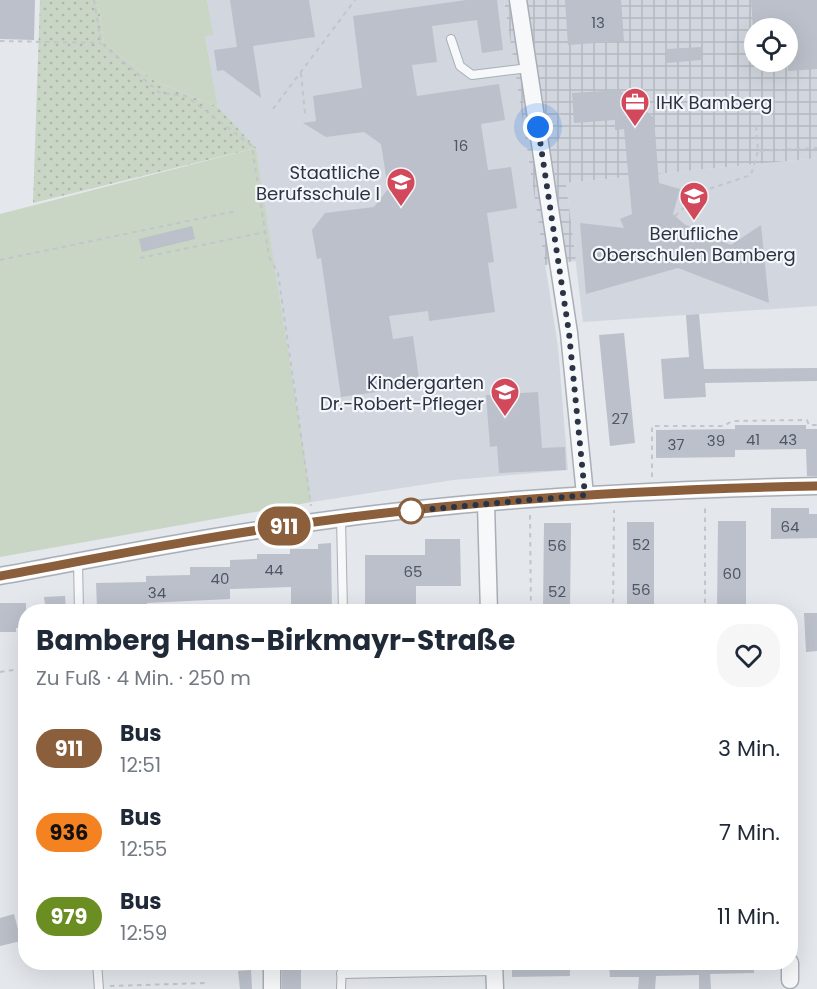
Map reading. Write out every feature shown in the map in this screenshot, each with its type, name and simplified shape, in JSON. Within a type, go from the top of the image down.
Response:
[{"type":"street","points":[[518,0],[567,317],[585,495]]},
{"type":"street","points":[[0,576],[341,518],[614,493],[817,486]]},
{"type":"street","points":[[486,504],[489,604]]},
{"type":"street","points":[[272,970],[272,989]]},
{"type":"street","points":[[494,970],[495,989]]},
{"type":"street","points":[[790,970],[790,980]]},
{"type":"lane","points":[[451,39],[460,66],[472,75],[529,68]]},
{"type":"lane","points":[[341,518],[343,604]]},
{"type":"lane","points":[[78,561],[79,604]]},
{"type":"lane","points":[[98,970],[99,988]]},
{"type":"lane","points":[[341,989],[342,970]]},
{"type":"lane","points":[[342,974],[429,970]]},
{"type":"path","points":[[94,0],[101,43]]},
{"type":"path","points":[[273,109],[355,0]]},
{"type":"path","points":[[0,41],[101,43],[160,93],[186,96],[252,146],[269,257],[278,273],[313,522]]},
{"type":"path","points":[[301,73],[305,114]]},
{"type":"path","points":[[675,216],[700,192],[751,175],[758,151],[756,126]]},
{"type":"path","points":[[758,151],[817,148]]},
{"type":"path","points":[[0,260],[236,212]]},
{"type":"path","points":[[140,258],[265,232]]},
{"type":"path","points":[[652,491],[652,426],[724,426],[732,421],[753,420],[807,420],[809,425],[817,425]]},
{"type":"path","points":[[705,489],[705,604]]},
{"type":"path","points":[[613,604],[614,493]]},
{"type":"path","points":[[530,500],[531,604]]},
{"type":"path","points":[[0,672],[18,669]]},
{"type":"path","points":[[99,988],[206,982]]},
{"type":"shaded area","name":"Staatliche Berufsschule I","points":[[207,0],[504,0],[558,347],[568,470],[453,480],[312,502],[256,149],[218,107],[205,36],[212,34]]},
{"type":"shaded area","points":[[504,0],[817,0],[817,158],[566,183],[576,261],[545,265]]},
{"type":"shaded area","name":"Berufliche Oberschulen Bamberg","points":[[817,158],[817,306],[583,322],[566,183]]},
{"type":"green space","points":[[40,0],[98,0],[104,43],[156,82],[218,107],[256,148],[33,203]]},
{"type":"green space","points":[[98,0],[207,0],[213,35],[205,36],[218,107],[156,82],[104,43]]},
{"type":"green space","points":[[256,148],[312,502],[0,557],[0,214]]},
{"type":"building","points":[[0,0],[35,0],[34,40],[0,39]]},
{"type":"building","points":[[230,0],[309,0],[315,37],[253,46],[261,98],[223,70],[217,71],[214,50],[237,47]]},
{"type":"building","points":[[466,0],[497,0],[503,50],[482,53],[477,20],[432,26],[437,62],[412,65],[417,96],[499,84],[505,120],[481,124],[488,170],[511,167],[517,208],[487,213],[494,262],[488,263],[495,312],[429,321],[428,311],[389,316],[393,339],[413,336],[420,386],[341,397],[321,258],[317,259],[312,230],[325,213],[374,207],[388,189],[381,144],[364,132],[326,137],[303,123],[316,121],[313,96],[362,88],[353,16]]},
{"type":"building","points":[[565,0],[621,0],[624,41],[568,45]]},
{"type":"building","points":[[751,0],[817,0],[817,69],[798,70],[798,18],[752,18]]},
{"type":"building","points":[[701,47],[701,60],[666,63],[666,49]]},
{"type":"building","points":[[620,90],[654,118],[659,183],[680,189],[673,214],[684,224],[731,245],[761,225],[769,303],[678,268],[586,294],[580,223],[624,228],[620,219],[632,214],[624,129],[615,130],[615,120],[574,123],[572,93]]},
{"type":"building","points":[[192,226],[195,239],[142,252],[139,239]]},
{"type":"building","points":[[699,314],[704,369],[817,368],[817,381],[705,383],[706,397],[664,399],[661,359],[689,357],[686,315]]},
{"type":"building","points":[[624,333],[635,443],[610,446],[599,335]]},
{"type":"building","points":[[538,392],[542,448],[565,447],[566,470],[499,473],[497,446],[490,447],[486,395]]},
{"type":"building","points":[[735,425],[806,425],[806,429],[817,429],[817,476],[807,476],[806,449],[735,450],[735,457],[656,458],[656,430],[735,429]]},
{"type":"building","points":[[771,508],[809,508],[809,514],[817,514],[817,538],[771,539]]},
{"type":"building","points":[[718,521],[746,521],[746,604],[717,604]]},
{"type":"building","points":[[627,522],[654,522],[654,604],[627,604]]},
{"type":"building","points":[[544,523],[571,523],[570,604],[543,604]]},
{"type":"building","points":[[425,539],[460,539],[461,586],[416,586],[416,604],[365,604],[365,555],[425,555]]},
{"type":"building","points":[[331,543],[332,604],[291,604],[291,587],[230,589],[230,599],[147,604],[97,604],[96,583],[146,582],[146,576],[190,575],[190,567],[230,567],[230,560],[257,559],[257,554],[290,554],[290,549],[318,549],[318,544]]},
{"type":"building","points":[[65,596],[66,604],[45,604],[44,597]]},
{"type":"building","points":[[0,603],[26,603],[18,604],[16,632],[0,632]]},
{"type":"building","points":[[804,613],[817,613],[817,651],[806,652]]},
{"type":"building","points":[[14,914],[18,942],[0,946],[0,918]]},
{"type":"building","points":[[251,970],[252,989],[240,989],[238,971]]},
{"type":"building","points":[[282,970],[301,970],[301,989],[282,989]]},
{"type":"building","points":[[512,970],[570,970],[570,976],[512,977]]},
{"type":"building","points":[[609,970],[754,970],[754,973],[710,974],[711,989],[699,989],[699,975],[656,976],[655,989],[638,989],[639,977],[610,977]]},
{"type":"bus line","name":"911","points":[[0,576],[196,540],[341,518],[585,495],[817,486]]},
{"type":"place","name":"IHK Bamberg","points":[[635,128]]},
{"type":"place","name":"Staatliche Berufsschule I","points":[[401,208]]},
{"type":"place","name":"Berufliche Oberschulen Bamberg","points":[[694,222]]},
{"type":"place","name":"Kindergarten Dr.-Robert-Pfleger","points":[[505,418]]},
{"type":"route","points":[[411,511],[585,495],[569,333],[538,127]]}]
